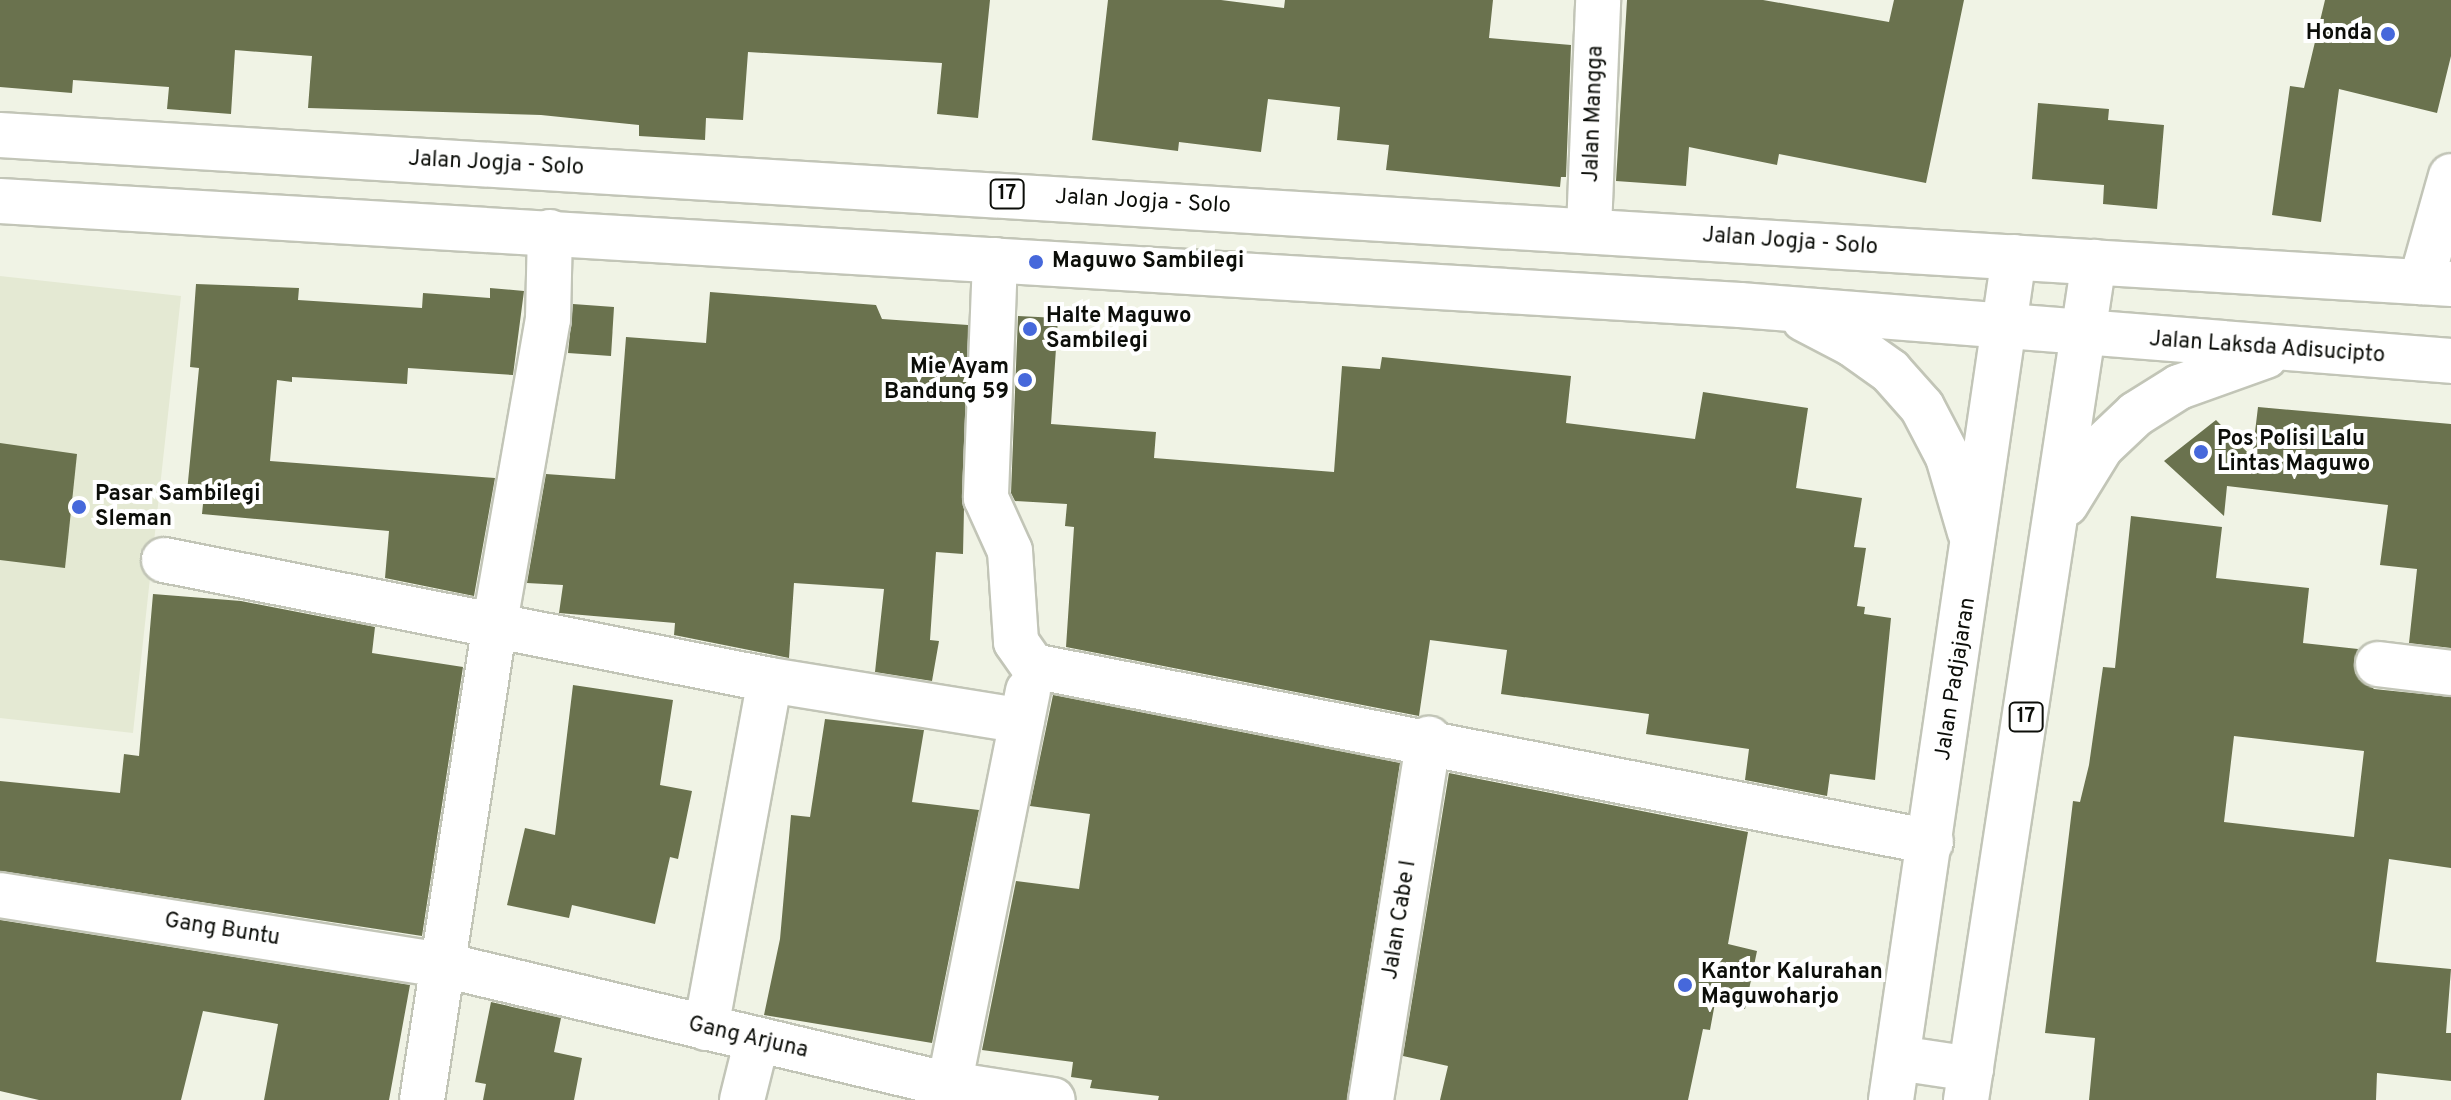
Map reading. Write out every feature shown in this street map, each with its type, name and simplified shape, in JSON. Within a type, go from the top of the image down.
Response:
[{"type":"main road","name":"Jalan Mangga","points":[[1589,229],[1598,0]]},
{"type":"main road","name":"Jalan Jogja - Solo","points":[[0,135],[2094,262]]},
{"type":"main road","points":[[2436,283],[2451,176]]},
{"type":"main road","points":[[0,201],[1768,308],[2084,335]]},
{"type":"main road","points":[[422,1100],[494,628],[548,319],[550,232]]},
{"type":"main road","name":"Jalan Padjajaran","points":[[1891,1100],[1974,550],[2014,257]]},
{"type":"main road","points":[[995,260],[986,498],[1010,551],[1016,642],[1033,666],[1429,739],[1931,842]]},
{"type":"main road","name":"17","points":[[1968,1084],[2094,262],[2436,283]]},
{"type":"main road","points":[[1768,308],[1852,344],[1890,371],[1922,407],[1948,457],[1974,550]]},
{"type":"main road","name":"Jalan Laksda Adisucipto","points":[[2084,335],[2451,361]]},
{"type":"main road","points":[[2054,534],[2074,484],[2101,447],[2136,414],[2179,387],[2284,351]]},
{"type":"main road","points":[[164,560],[494,628],[770,680],[1022,721]]},
{"type":"main road","points":[[2378,664],[2451,673]]},
{"type":"main road","points":[[940,1088],[1033,666]]},
{"type":"main road","points":[[706,1028],[770,680]]},
{"type":"main road","name":"Jalan Cabe I","points":[[1371,1100],[1429,739]]},
{"type":"main road","name":"Gang Buntu","points":[[0,895],[444,965]]},
{"type":"main road","name":"Gang Arjuna","points":[[444,965],[757,1040],[940,1088],[1053,1100]]},
{"type":"main road","points":[[742,1100],[757,1040]]},
{"type":"main road","points":[[1898,1058],[1968,1084]]},
{"type":"shaded area","name":"Pasar Sambilegi Sleman","points":[[0,276],[181,296],[133,733],[0,718]]},
{"type":"building","points":[[0,0],[990,0],[978,118],[937,114],[942,63],[748,52],[743,120],[706,118],[705,140],[639,136],[639,125],[541,115],[308,108],[312,56],[235,50],[231,114],[167,109],[169,87],[73,80],[72,93],[0,87]]},
{"type":"building","points":[[1108,0],[1221,0],[1284,8],[1285,0],[1493,0],[1489,38],[1571,45],[1566,177],[1561,177],[1560,187],[1386,170],[1389,145],[1337,140],[1340,107],[1268,99],[1261,152],[1179,142],[1178,151],[1092,140]]},
{"type":"building","points":[[1627,0],[1763,0],[1889,22],[1894,0],[1964,0],[1926,183],[1779,154],[1777,165],[1689,147],[1686,186],[1616,181]]},
{"type":"building","points":[[2325,0],[2451,0],[2451,56],[2437,113],[2339,89],[2321,222],[2272,215],[2290,86],[2304,88]]},
{"type":"building","points":[[2038,103],[2109,109],[2108,120],[2164,125],[2157,209],[2103,204],[2104,185],[2032,179]]},
{"type":"building","points":[[196,284],[299,288],[298,300],[422,308],[423,293],[490,298],[490,288],[524,291],[513,375],[408,368],[407,384],[292,377],[292,382],[277,380],[270,461],[495,478],[474,596],[385,578],[389,531],[202,514],[204,494],[187,492],[199,368],[190,367]]},
{"type":"building","points":[[710,292],[876,305],[882,319],[968,325],[963,554],[936,552],[930,640],[939,641],[932,681],[875,672],[884,589],[794,583],[789,658],[674,635],[675,623],[559,613],[563,585],[527,583],[546,474],[615,479],[626,337],[706,343]]},
{"type":"building","points":[[573,304],[614,307],[611,356],[568,353]]},
{"type":"building","points":[[1018,316],[1058,318],[1051,424],[1156,432],[1154,458],[1334,472],[1342,366],[1380,369],[1382,357],[1571,376],[1566,423],[1695,439],[1703,392],[1808,408],[1796,488],[1862,498],[1854,547],[1866,548],[1857,606],[1865,607],[1864,614],[1891,618],[1875,780],[1830,774],[1827,796],[1745,780],[1749,749],[1646,734],[1649,714],[1501,694],[1507,650],[1430,640],[1419,716],[1066,647],[1074,527],[1065,526],[1067,504],[1015,501],[1011,493]]},
{"type":"building","points":[[2258,407],[2451,424],[2451,648],[2409,643],[2417,569],[2380,565],[2388,505],[2227,486],[2224,516],[2164,461],[2216,420],[2252,457]]},
{"type":"building","points":[[0,443],[77,454],[65,568],[0,560]]},
{"type":"building","points":[[2131,516],[2222,527],[2216,578],[2309,588],[2303,643],[2358,649],[2355,673],[2374,689],[2451,697],[2451,868],[2389,859],[2376,962],[2451,969],[2446,1033],[2451,1033],[2451,1081],[2377,1073],[2376,1100],[2089,1100],[2095,1038],[2045,1033],[2073,801],[2080,802],[2089,765],[2103,667],[2115,668]],"holes":[[[2234,736],[2364,751],[2354,837],[2224,822]]]},
{"type":"building","points":[[153,594],[241,601],[375,627],[372,653],[463,667],[422,936],[0,871],[0,781],[120,793],[124,754],[139,756]]},
{"type":"building","points":[[573,685],[673,700],[660,785],[692,791],[678,859],[670,857],[655,924],[572,905],[569,918],[507,905],[525,828],[555,835]]},
{"type":"building","points":[[1053,695],[1400,763],[1347,1100],[1158,1100],[1159,1096],[1090,1088],[1092,1080],[1071,1077],[1073,1062],[982,1050],[1016,881],[1079,889],[1090,814],[1030,806]]},
{"type":"building","points":[[825,719],[924,730],[912,802],[979,810],[932,1043],[764,1015],[780,939],[791,815],[810,817]]},
{"type":"building","points":[[1449,773],[1748,832],[1728,944],[1757,951],[1745,1009],[1715,1003],[1710,1030],[1703,1029],[1688,1100],[1440,1100],[1448,1066],[1403,1056]]},
{"type":"building","points":[[0,920],[410,985],[389,1100],[264,1100],[278,1024],[203,1011],[181,1100],[39,1100],[0,1091]]},
{"type":"building","points":[[491,1002],[561,1018],[554,1052],[582,1058],[574,1100],[483,1100],[486,1084],[475,1082]]},
{"type":"place","name":"Honda","points":[[2388,34]]},
{"type":"place","name":"Maguwo Sambilegi","points":[[1036,262]]},
{"type":"place","name":"Halte Maguwo Sambilegi","points":[[1030,329]]},
{"type":"place","name":"Mie Ayam Bandung 59","points":[[1025,380]]},
{"type":"place","name":"Pos Polisi Lalu Lintas Maguwo","points":[[2201,452]]},
{"type":"place","name":"Pasar Sambilegi Sleman","points":[[79,507]]},
{"type":"place","name":"Kantor Kalurahan Maguwoharjo","points":[[1685,985]]}]
